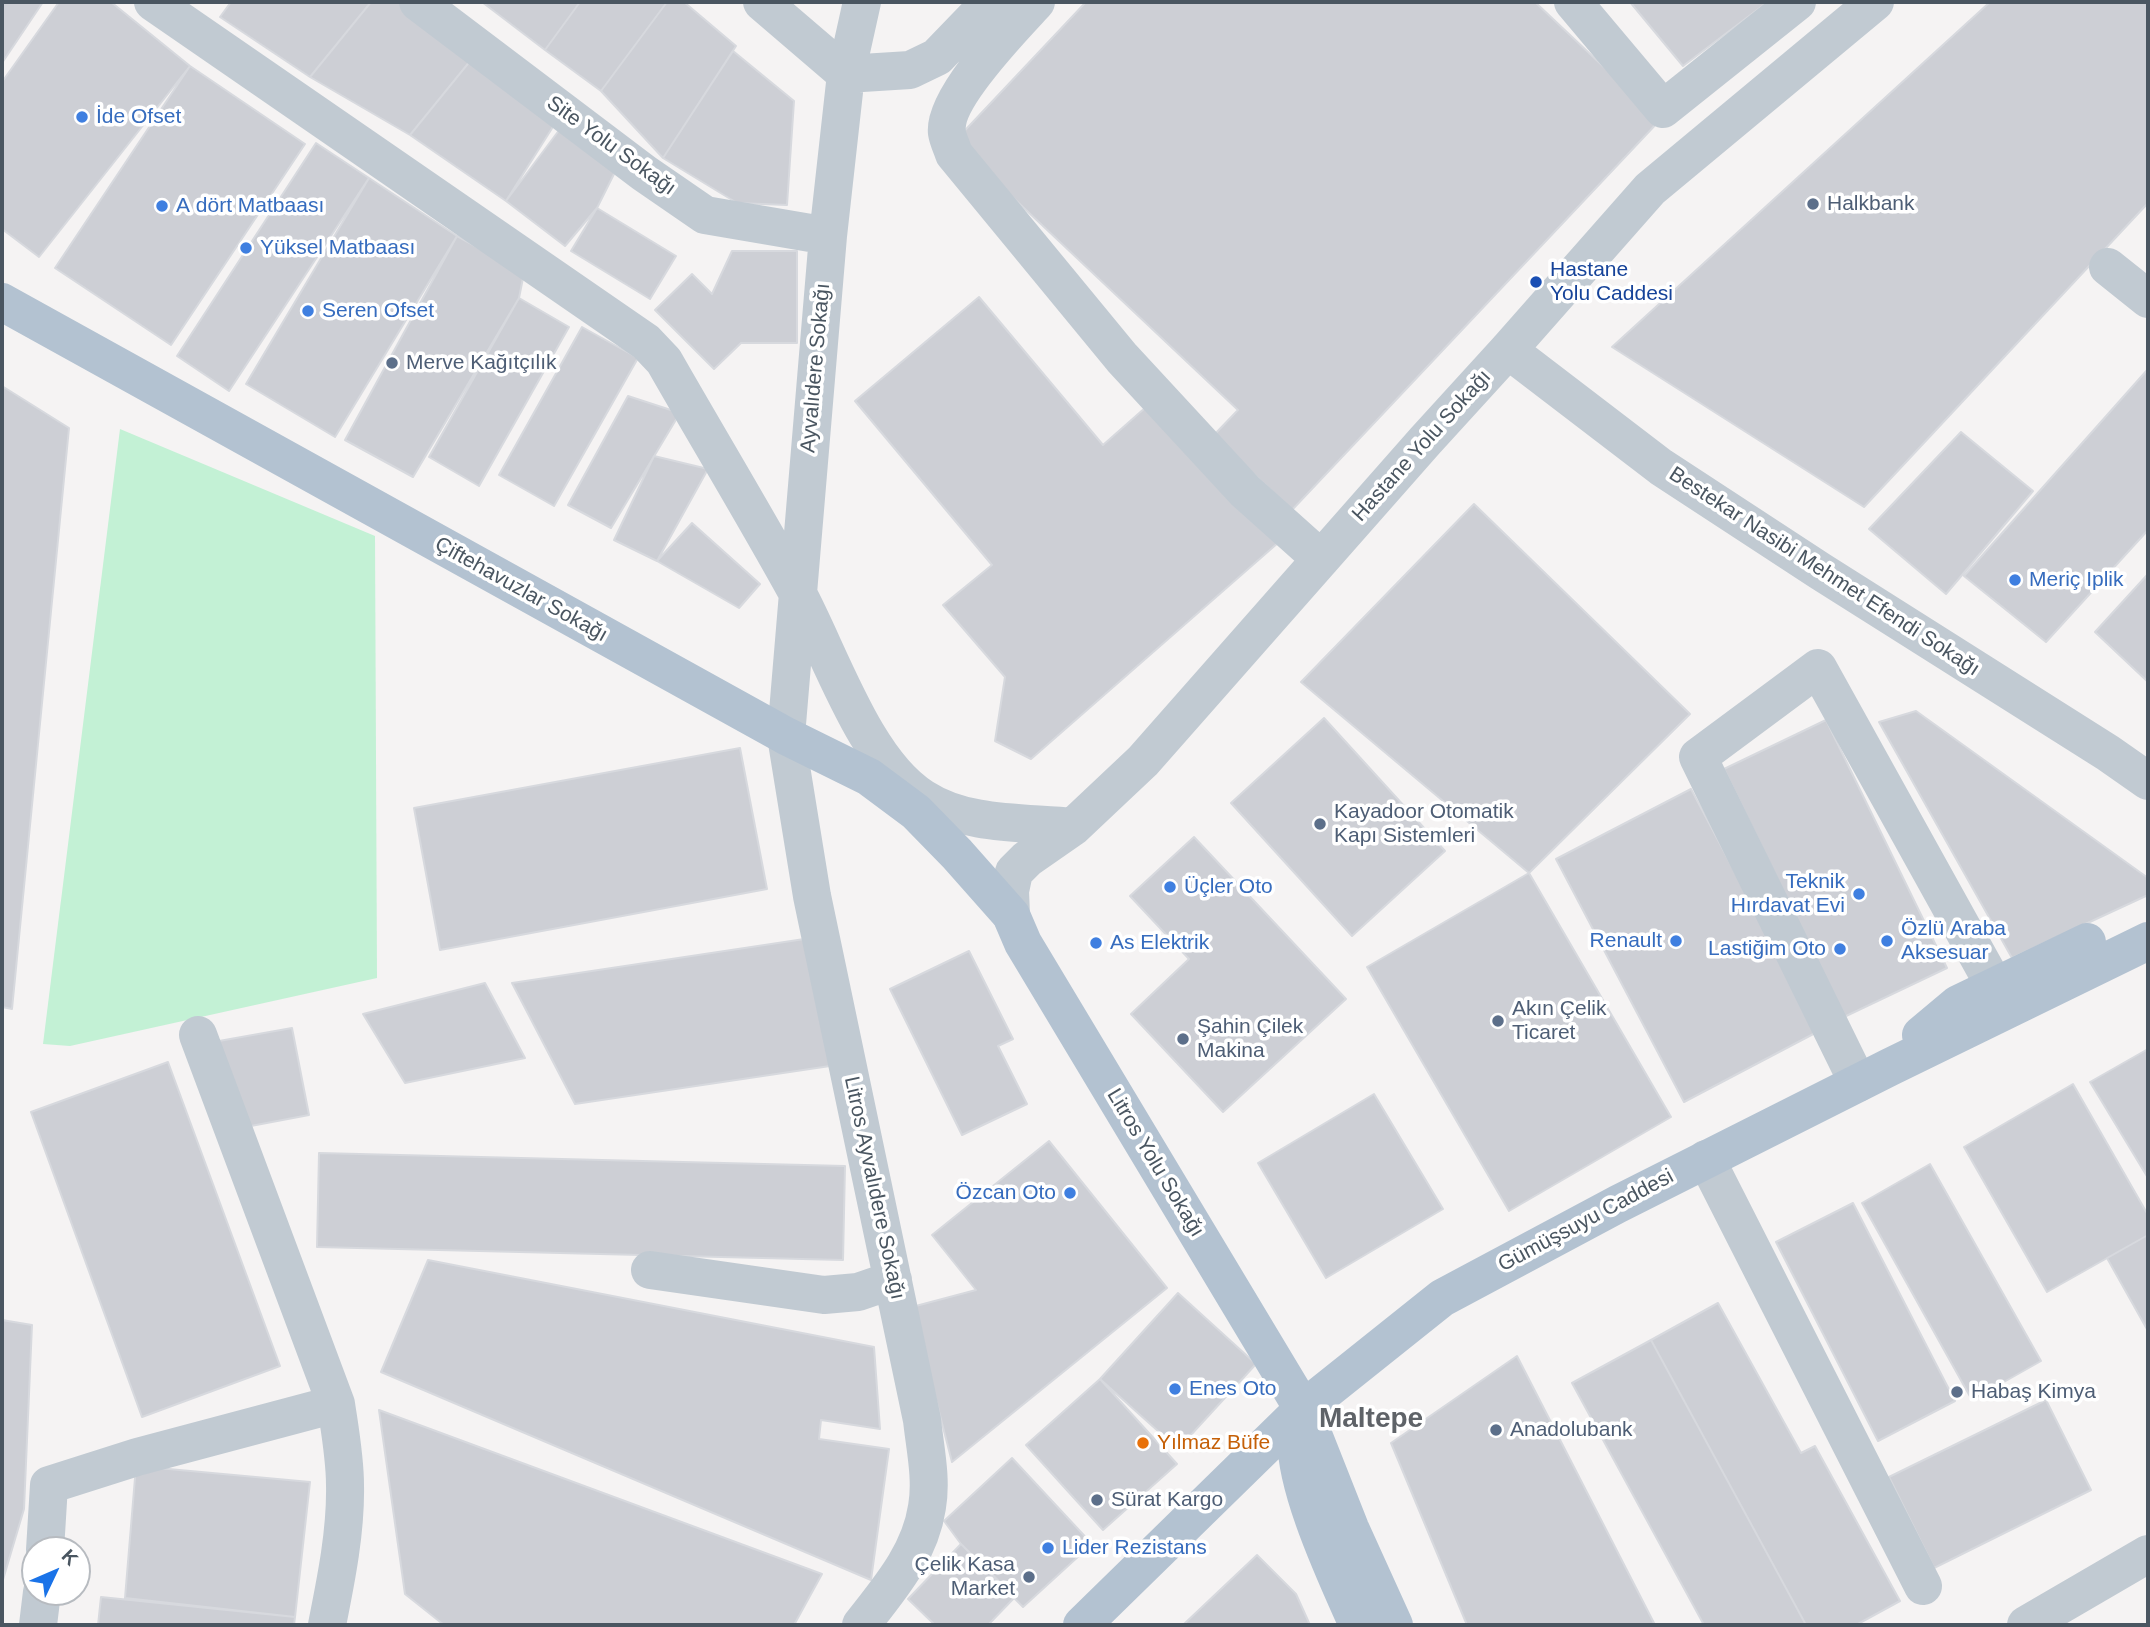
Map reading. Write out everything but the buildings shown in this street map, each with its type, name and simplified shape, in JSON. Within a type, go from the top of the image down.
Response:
[{"type":"main road","name":"Çiftehavuzlar Sokağı","points":[[2,302],[786,736],[869,777],[916,812],[1011,915]]},
{"type":"main road","points":[[1874,1075],[1958,1004],[2148,914]]},
{"type":"main road","name":"Litros Yolu Sokağı","points":[[1011,915],[1023,943],[1303,1409],[1350,1528],[1394,1625]]},
{"type":"main road","points":[[1874,1075],[2148,941]]},
{"type":"main road","points":[[1874,1075],[1980,1034],[2071,991],[2148,959]]},
{"type":"main road","name":"Gümüşsuyu Caddesi","points":[[1082,1625],[1303,1409],[1442,1298],[1706,1159],[1874,1075]]},
{"type":"main road","points":[[1303,1409],[1296,1449],[1306,1489],[1319,1533],[1358,1625]]},
{"type":"street","points":[[153,2],[646,342],[664,361],[797,593],[863,727],[880,755],[922,798],[968,817],[1073,827]]},
{"type":"street","name":"Site Yolu Sokağı","points":[[418,2],[644,173],[705,215],[828,236]]},
{"type":"street","points":[[762,2],[846,74],[910,70],[937,57],[990,2]]},
{"type":"street","name":"Ayvalıdere Sokağı","points":[[786,736],[828,236],[846,74],[862,2]]},
{"type":"street","points":[[1036,2],[988,55],[956,100],[946,131],[954,154],[1122,358],[1245,491],[1321,559]]},
{"type":"street","points":[[1573,2],[1663,109],[1797,2]]},
{"type":"street","name":"Hastane Yolu Sokağı","points":[[1011,915],[1010,891],[1014,872],[1027,859],[1073,827],[1143,761],[1650,189],[1875,2]]},
{"type":"street","points":[[2108,267],[2148,299]]},
{"type":"street","name":"Bestekar Nasibi Mehmet Efendi Sokağı","points":[[1508,350],[1661,467],[2148,781]]},
{"type":"street","points":[[1874,1075],[1698,757],[1818,668],[1994,985]]},
{"type":"street","points":[[829,757],[846,750],[859,738],[863,727]]},
{"type":"street","name":"Litros Ayvalıdere Sokağı","points":[[786,736],[812,896],[922,1420],[928,1466],[928,1506],[917,1541],[903,1572],[861,1625]]},
{"type":"street","points":[[198,1035],[336,1404],[345,1488],[341,1538],[327,1625]]},
{"type":"street","points":[[1706,1159],[1923,1586]]},
{"type":"street","points":[[650,1270],[824,1295],[858,1292],[893,1280]]},
{"type":"street","points":[[46,1536],[48,1485],[137,1457],[336,1404]]},
{"type":"street","points":[[2026,1625],[2148,1554]]},
{"type":"street","points":[[38,1625],[40,1606]]},
{"type":"green space","points":[[120,429],[375,536],[377,978],[70,1046],[43,1044]]},
{"type":"place","name":"İde Ofset","points":[[82,117]]},
{"type":"place","name":"Halkbank","points":[[1813,204]]},
{"type":"place","name":"A dört Matbaası","points":[[162,206]]},
{"type":"place","name":"Yüksel Matbaası","points":[[246,248]]},
{"type":"place","name":"Hastane Yolu Caddesi","points":[[1536,282]]},
{"type":"place","name":"Seren Ofset","points":[[308,311]]},
{"type":"place","name":"Merve Kağıtçılık","points":[[392,363]]},
{"type":"place","name":"Meriç Iplik","points":[[2015,580]]},
{"type":"place","name":"Kayadoor Otomatik Kapı Sistemleri","points":[[1320,824]]},
{"type":"place","name":"Üçler Oto","points":[[1170,887]]},
{"type":"place","name":"Teknik Hırdavat Evi","points":[[1859,894]]},
{"type":"place","name":"Renault","points":[[1676,941]]},
{"type":"place","name":"Özlü Araba Aksesuar","points":[[1887,941]]},
{"type":"place","name":"As Elektrik","points":[[1096,943]]},
{"type":"place","name":"Lastiğim Oto","points":[[1840,949]]},
{"type":"place","name":"Akın Çelik Ticaret","points":[[1498,1021]]},
{"type":"place","name":"Şahin Çilek Makina","points":[[1183,1039]]},
{"type":"place","name":"Özcan Oto","points":[[1070,1193]]},
{"type":"place","name":"Enes Oto","points":[[1175,1389]]},
{"type":"place","name":"Habaş Kimya","points":[[1957,1392]]},
{"type":"place","name":"Anadolubank","points":[[1496,1430]]},
{"type":"place","name":"Yılmaz Büfe","points":[[1143,1443]]},
{"type":"place","name":"Sürat Kargo","points":[[1097,1500]]},
{"type":"place","name":"Lider Rezistans","points":[[1048,1548]]},
{"type":"place","name":"Çelik Kasa Market","points":[[1029,1577]]},
{"type":"district","name":"Maltepe","points":[[1371,1419]]}]
